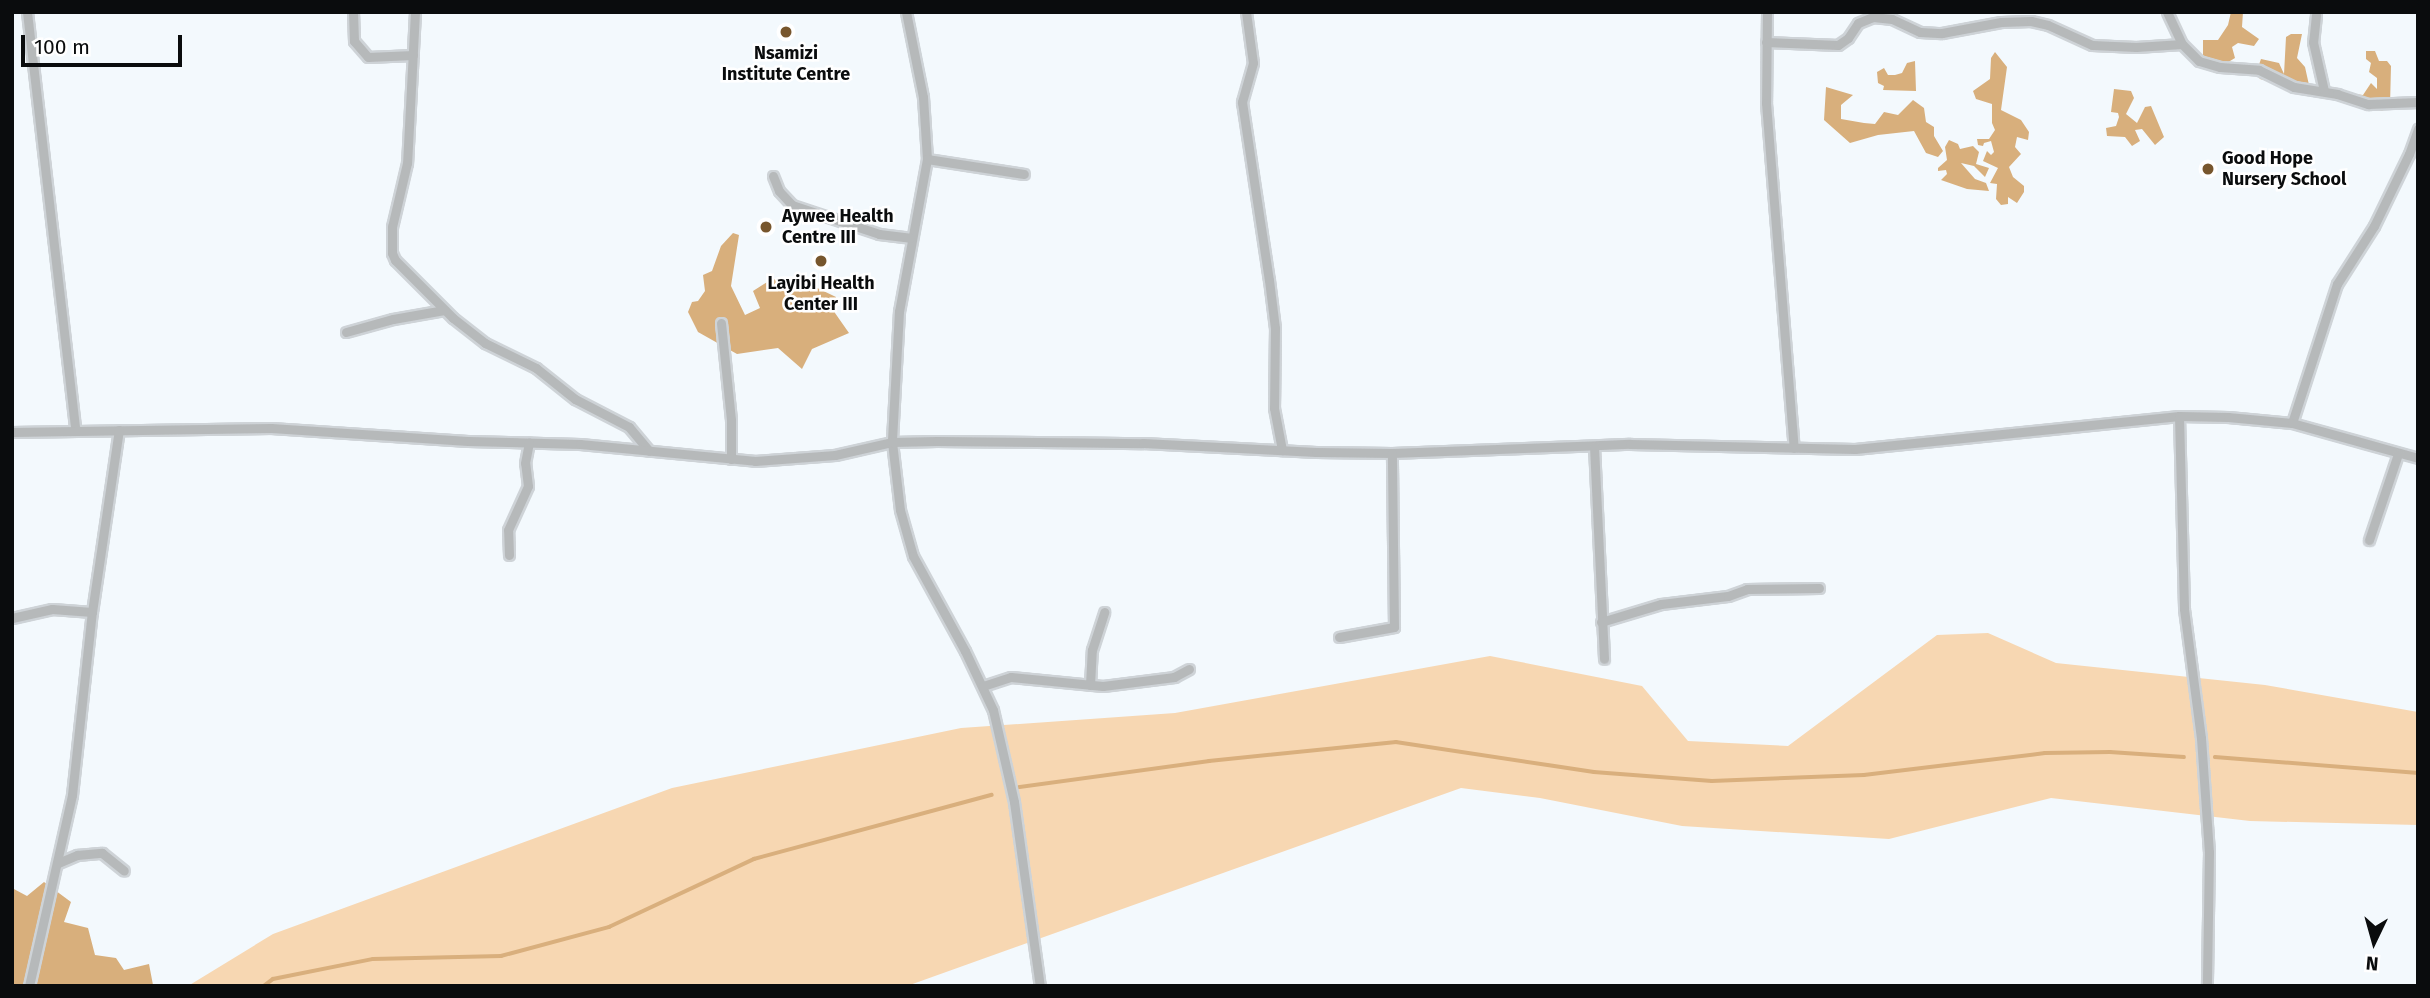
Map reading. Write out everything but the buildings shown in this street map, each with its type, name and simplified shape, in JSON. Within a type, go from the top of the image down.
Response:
[{"type":"street","points":[[27,12],[75,430]]},
{"type":"street","points":[[354,12],[354,41],[368,57],[413,55]]},
{"type":"street","points":[[415,12],[407,163],[392,227],[392,253],[395,260],[444,310],[493,349],[536,368],[575,399],[635,431],[649,452]]},
{"type":"street","points":[[906,12],[923,97],[927,159],[898,311],[892,442],[900,510],[913,556],[983,686],[993,710],[1014,802],[1040,986]]},
{"type":"street","points":[[1246,12],[1253,63],[1242,102],[1275,328],[1274,408],[1282,450]]},
{"type":"street","points":[[1766,12],[1766,103],[1794,449]]},
{"type":"street","points":[[2167,12],[2182,44],[2199,61],[2220,67],[2259,70],[2294,87],[2324,91],[2368,104],[2418,102]]},
{"type":"street","points":[[2316,15],[2313,42],[2324,91]]},
{"type":"street","points":[[1766,42],[1839,45],[1848,38],[1858,23],[1881,17],[1920,32],[1942,33],[2001,22],[2031,21],[2048,25],[2092,45],[2136,47],[2182,44]]},
{"type":"street","points":[[2292,423],[2337,284],[2374,226],[2409,155],[2418,129]]},
{"type":"street","points":[[927,159],[1024,174]]},
{"type":"street","points":[[773,176],[779,191],[792,205],[878,234],[910,238]]},
{"type":"street","points":[[346,332],[393,318],[444,310]]},
{"type":"street","points":[[721,323],[731,420],[731,459]]},
{"type":"street","points":[[12,432],[271,428],[580,444],[731,459],[768,460],[835,455],[892,442],[1060,441],[1392,453],[1630,444],[1855,449],[1980,439],[2179,416],[2255,418],[2292,423],[2418,458]]},
{"type":"street","points":[[2179,416],[2184,609],[2201,738],[2209,852],[2207,986]]},
{"type":"street","points":[[29,986],[58,863],[76,770],[92,612],[119,430]]},
{"type":"street","points":[[509,555],[508,530],[528,486],[525,463],[529,442]]},
{"type":"street","points":[[1594,446],[1604,659]]},
{"type":"street","points":[[1339,637],[1394,627],[1392,453]]},
{"type":"street","points":[[2369,540],[2398,454]]},
{"type":"street","points":[[1601,622],[1661,604],[1728,596],[1747,589],[1819,588]]},
{"type":"street","points":[[12,618],[52,609],[92,612]]},
{"type":"street","points":[[1090,685],[1092,650],[1104,612]]},
{"type":"street","points":[[983,686],[1011,677],[1090,685],[1174,677],[1189,668]]},
{"type":"street","points":[[58,863],[77,855],[102,853],[124,871]]},
{"type":"shaded area","points":[[2231,12],[2243,12],[2242,27],[2259,39],[2254,46],[2238,43],[2232,47],[2235,58],[2220,67],[2203,60],[2203,40],[2218,40],[2228,25]]},
{"type":"shaded area","points":[[2302,34],[2297,58],[2305,67],[2309,85],[2295,89],[2287,78],[2282,78],[2278,84],[2260,79],[2256,73],[2261,59],[2279,63],[2284,74],[2286,37]]},
{"type":"shaded area","points":[[2366,51],[2375,51],[2379,61],[2387,61],[2391,66],[2390,106],[2382,111],[2348,104],[2346,93],[2363,95],[2371,83],[2377,89],[2377,78],[2369,72],[2371,63],[2366,59]]},
{"type":"shaded area","points":[[1995,52],[2007,67],[2001,110],[2021,120],[2029,132],[2028,140],[2017,137],[2015,147],[2021,154],[2009,167],[2013,177],[2024,186],[2024,192],[2017,203],[2008,197],[2008,204],[2001,205],[1996,199],[1997,184],[1990,183],[1998,168],[1983,161],[1987,151],[1991,155],[1994,152],[1991,141],[1983,146],[1978,145],[1977,139],[1989,139],[1995,130],[1992,123],[1992,104],[1976,99],[1973,91],[1990,79],[1991,58]]},
{"type":"shaded area","points":[[1915,61],[1916,91],[1883,90],[1884,86],[1878,83],[1877,72],[1884,68],[1888,75],[1902,73],[1907,63]]},
{"type":"shaded area","points":[[1826,87],[1853,95],[1841,105],[1841,119],[1864,123],[1875,124],[1884,112],[1898,115],[1913,100],[1924,108],[1926,122],[1934,127],[1934,136],[1943,151],[1938,157],[1926,153],[1914,131],[1878,135],[1850,143],[1824,120]]},
{"type":"shaded area","points":[[2114,89],[2131,91],[2134,98],[2126,114],[2137,123],[2145,107],[2151,106],[2164,137],[2155,145],[2142,129],[2135,130],[2140,141],[2132,146],[2125,137],[2107,136],[2106,128],[2116,126],[2119,117],[2118,113],[2111,112]]},
{"type":"shaded area","points":[[1949,140],[1958,144],[1960,149],[1973,146],[1979,152],[1976,164],[1989,168],[1985,177],[1974,166],[1961,163],[1975,179],[1986,183],[1989,191],[1967,189],[1941,180],[1947,174],[1946,170],[1938,171],[1938,168],[1947,160],[1945,147]]},
{"type":"shaded area","points":[[733,233],[739,235],[731,286],[745,315],[760,308],[753,291],[772,279],[813,286],[836,297],[835,313],[849,333],[812,349],[802,369],[778,348],[737,354],[698,332],[688,312],[692,302],[698,301],[705,291],[703,275],[712,271],[721,246]]},
{"type":"shaded area","points":[[1988,633],[2056,663],[2265,685],[2418,712],[2418,825],[2250,821],[2051,798],[1889,839],[1682,826],[1540,798],[1461,788],[907,986],[188,986],[273,934],[672,788],[961,728],[1175,713],[1490,656],[1642,686],[1688,741],[1788,746],[1937,635]]},
{"type":"shaded area","points":[[44,882],[71,902],[64,922],[88,928],[95,955],[116,958],[124,970],[149,964],[153,985],[12,986],[12,888],[27,896]]},
{"type":"waterway","points":[[1013,788],[1209,761],[1396,742],[1594,772],[1712,781],[1864,775],[2045,753],[2110,752],[2184,757]]},
{"type":"waterway","points":[[2215,757],[2418,773]]},
{"type":"waterway","points":[[264,986],[273,979],[373,959],[501,956],[609,927],[754,859],[992,795]]},
{"type":"place","name":"Nsamizi Institute Centre","points":[[786,32]]},
{"type":"place","name":"Good Hope Nursery School","points":[[2208,169]]},
{"type":"place","name":"Aywee Health Centre III","points":[[766,227]]},
{"type":"place","name":"Layibi Health Center III","points":[[821,261]]}]
